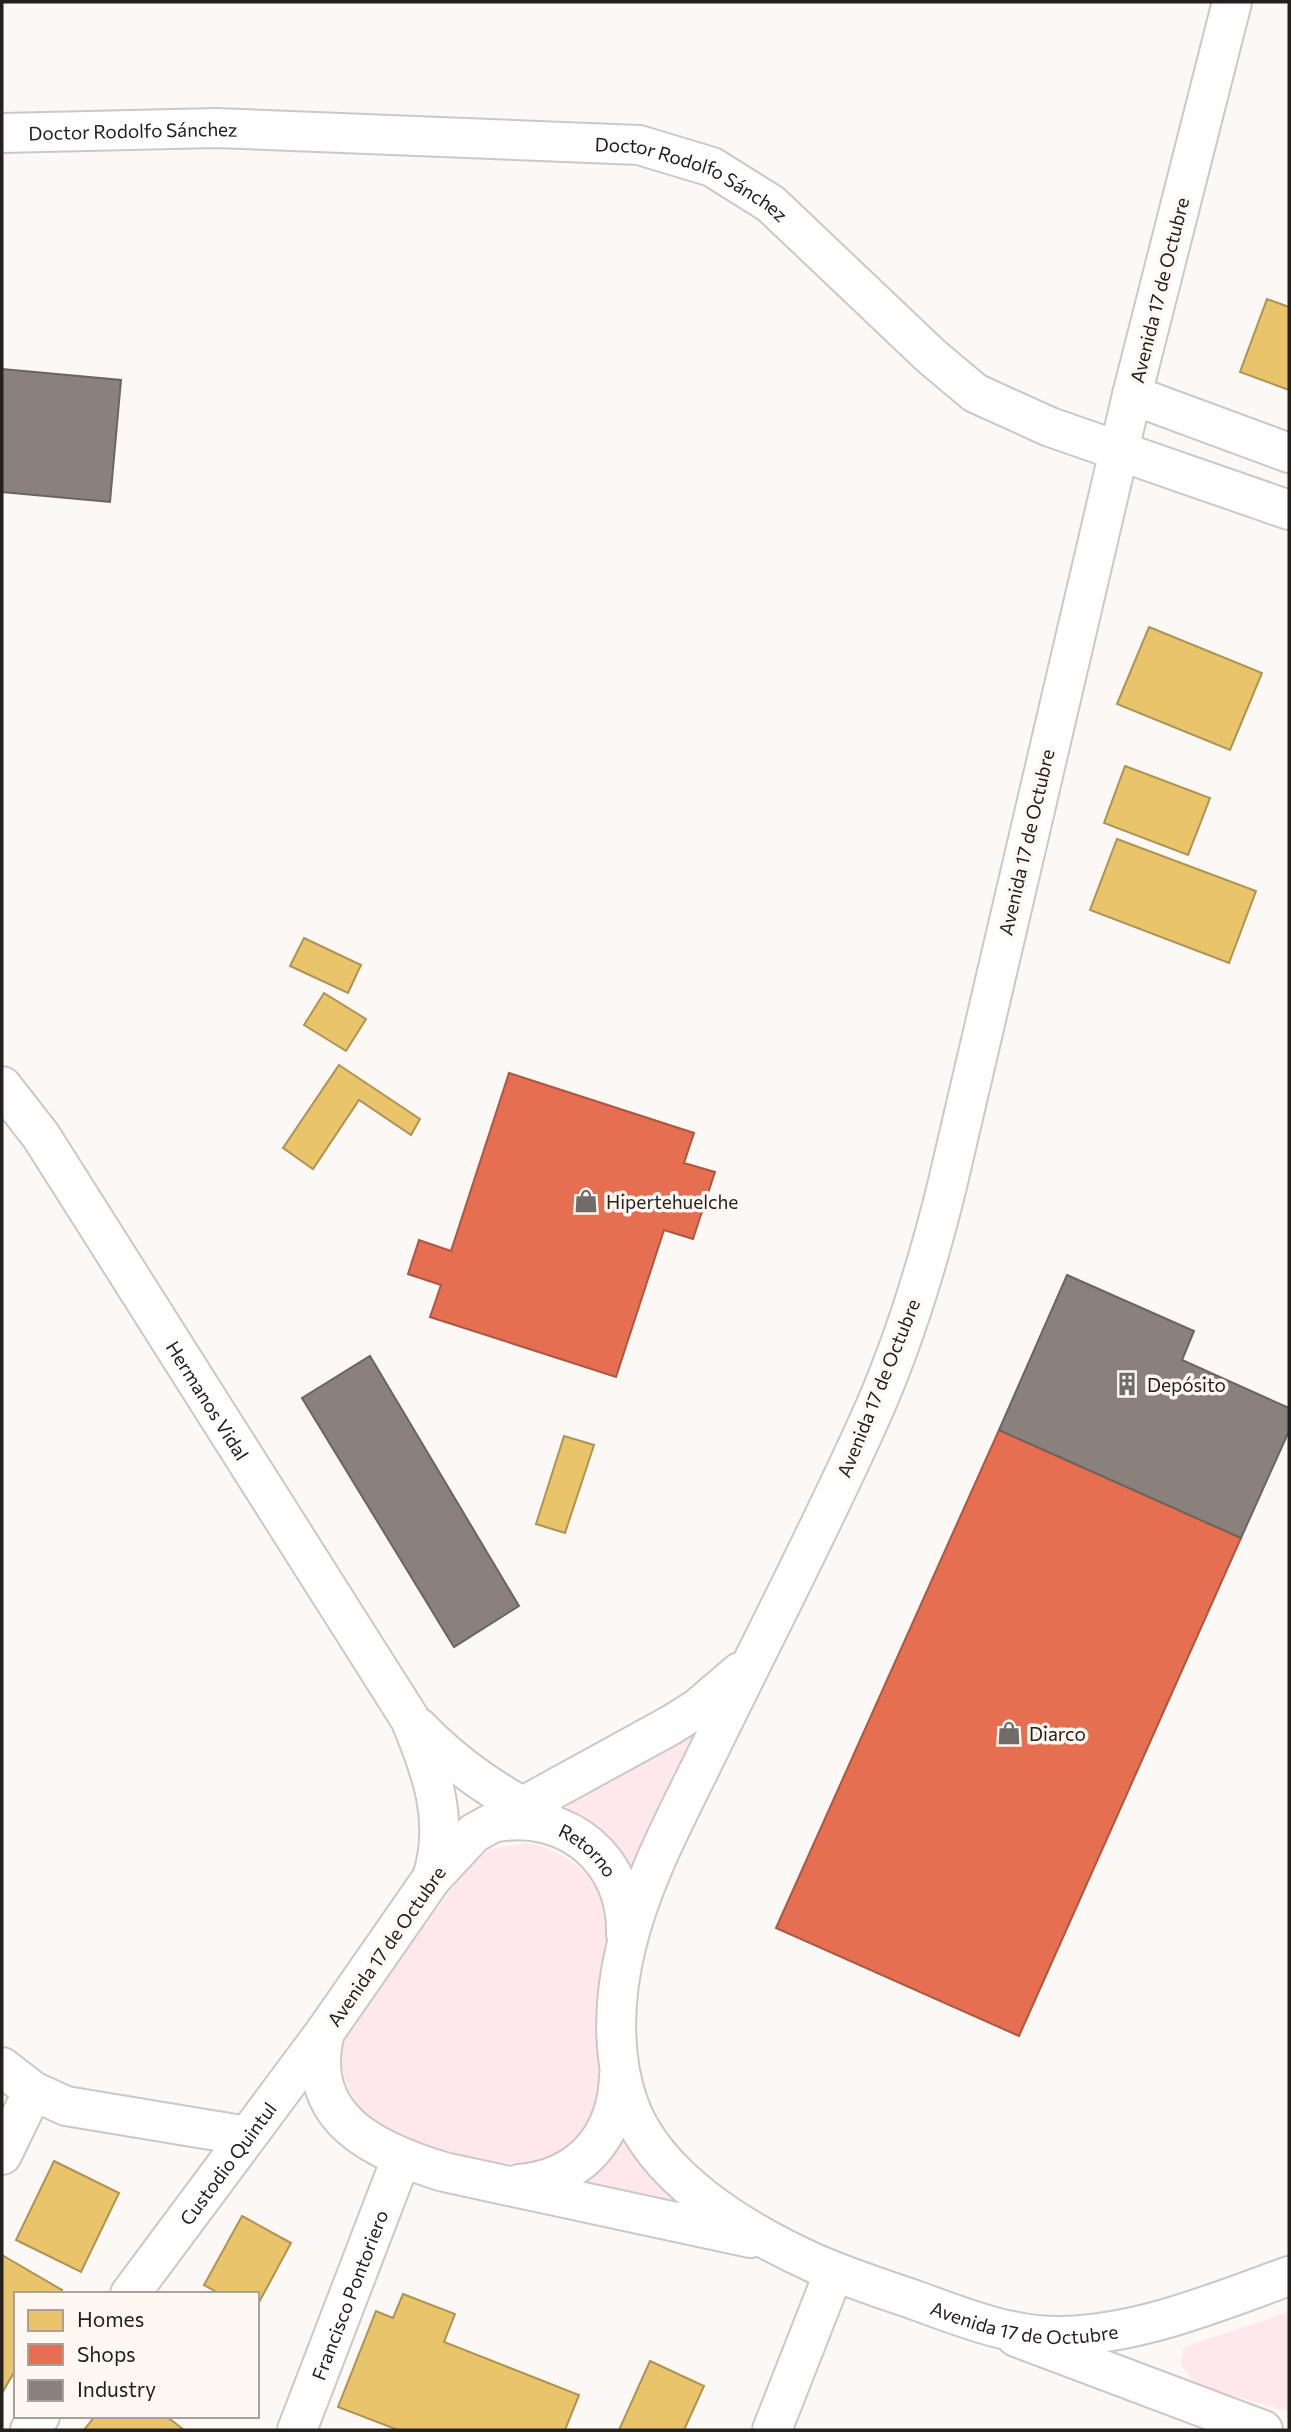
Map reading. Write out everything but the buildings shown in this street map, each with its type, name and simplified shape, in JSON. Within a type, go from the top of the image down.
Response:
[{"type":"main road","name":"Avenida 17 de Octubre","points":[[764,2241],[685,2181],[648,2142],[626,2098],[620,2067],[617,2008],[626,1943],[656,1861],[868,1424],[917,1294],[947,1186],[1132,395],[1232,2]]},
{"type":"main road","name":"Doctor Rodolfo Sánchez","points":[[2,133],[216,128],[639,145],[712,167],[771,204],[931,356],[975,393],[1050,427],[1289,509]]},
{"type":"main road","points":[[1132,395],[1289,453]]},
{"type":"main road","name":"Hermanos Vidal","points":[[2,1086],[41,1136],[410,1719],[425,1756],[440,1810],[440,1854],[432,1878]]},
{"type":"main road","name":"Avenida 17 de Octubre","points":[[754,1658],[698,1708],[521,1817],[457,1848],[432,1878],[325,2032],[320,2073],[326,2094],[336,2111],[362,2136],[401,2158],[444,2172],[764,2241],[834,2272],[1004,2332],[1062,2336],[1111,2331],[1168,2318],[1289,2276]]},
{"type":"main road","name":"Hermanos Vidal","points":[[410,1719],[451,1760],[521,1817]]},
{"type":"main road","name":"Retorno","points":[[521,1817],[589,1846],[617,1881],[625,1902],[626,1943]]},
{"type":"main road","name":"Custodio Quintul","points":[[131,2292],[325,2032]]},
{"type":"main road","points":[[2,2067],[33,2091],[66,2106],[247,2136]]},
{"type":"main road","points":[[510,2185],[552,2177],[585,2156],[616,2113],[620,2067]]},
{"type":"main road","points":[[2,2155],[33,2091]]},
{"type":"main road","name":"Francisco Pontoriero","points":[[297,2430],[401,2158]]},
{"type":"main road","points":[[772,2430],[834,2272]]},
{"type":"main road","points":[[1004,2332],[1263,2430]]},
{"type":"shaded area","points":[[702,1724],[633,1871],[628,1870],[564,1811],[572,1802]]},
{"type":"shaded area","points":[[527,1843],[554,1851],[579,1867],[599,1889],[611,1915],[611,1934],[597,2015],[602,2083],[599,2101],[574,2140],[549,2157],[535,2161],[488,2162],[418,2146],[381,2127],[361,2109],[344,2076],[342,2063],[345,2039],[350,2027],[467,1868],[490,1849]]},
{"type":"shaded area","points":[[626,2135],[676,2198],[673,2201],[586,2188],[580,2180]]},
{"type":"shaded area","points":[[1289,2312],[1289,2412],[1195,2384],[1181,2364],[1184,2347]]},
{"type":"place","name":"Hipertehuelche","points":[[586,1201]]},
{"type":"place","name":"Depósito","points":[[1127,1384]]},
{"type":"place","name":"Diarco","points":[[1009,1733]]}]
